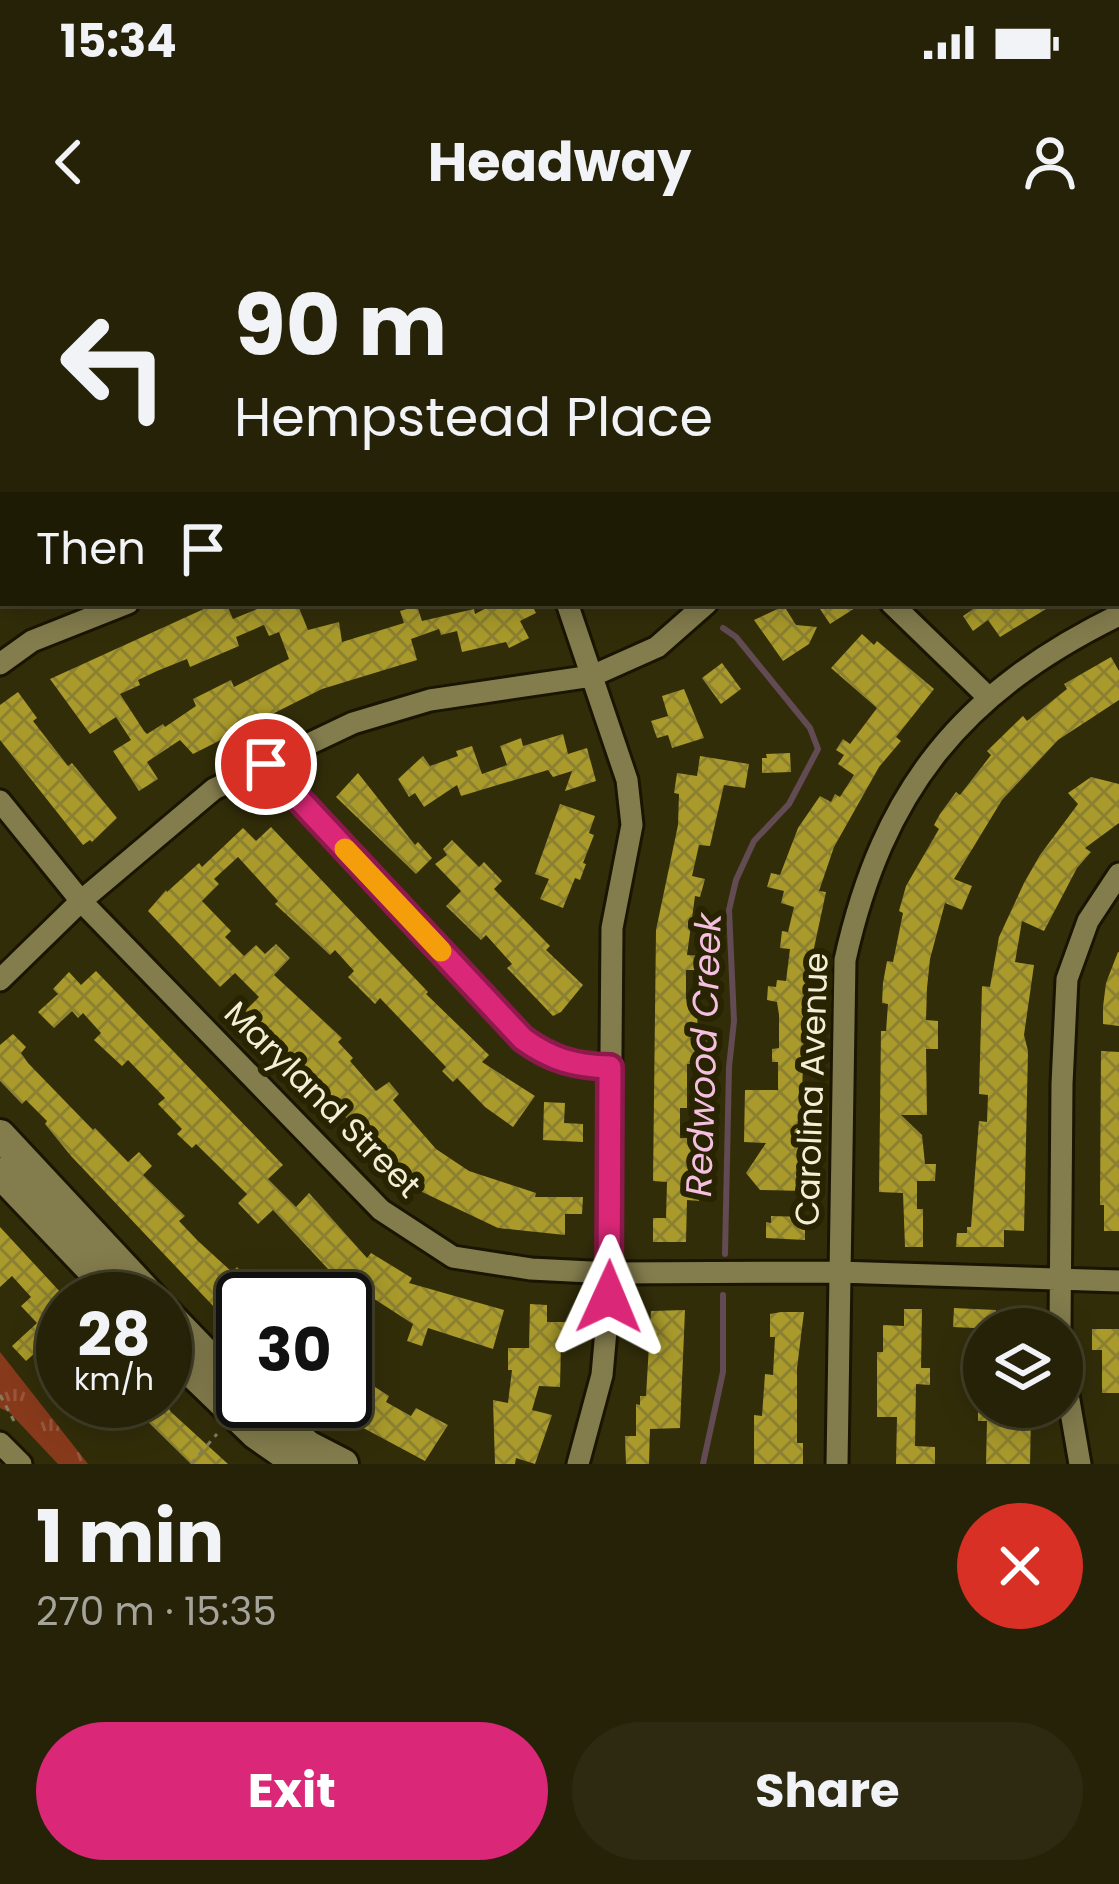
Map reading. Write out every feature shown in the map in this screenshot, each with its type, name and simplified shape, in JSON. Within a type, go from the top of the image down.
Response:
[{"type":"main road","points":[[0,1136],[128,1272]]},
{"type":"main road","points":[[0,1173],[94,1272]]},
{"type":"main road","points":[[192,1340],[216,1365]]},
{"type":"main road","points":[[192,1372],[256,1434],[299,1464]]},
{"type":"main road","points":[[286,1428],[343,1464]]},
{"type":"street","points":[[0,664],[32,641],[120,606]]},
{"type":"street","points":[[568,606],[627,780],[632,825],[612,928],[610,1273],[602,1375],[578,1464]]},
{"type":"street","points":[[0,980],[81,901],[214,789],[353,724],[430,700],[592,676],[657,647],[704,606]]},
{"type":"street","points":[[893,606],[987,696]]},
{"type":"street","name":"Carolina Avenue","points":[[837,1464],[845,960],[855,914],[885,830],[930,761],[987,696],[1066,641],[1119,615]]},
{"type":"street","points":[[266,764],[523,1039],[544,1055],[573,1066],[610,1067]]},
{"type":"street","name":"Maryland Street","points":[[0,801],[81,901],[381,1210],[454,1257],[531,1269],[610,1273],[838,1272],[1119,1282]]},
{"type":"street","points":[[1060,1308],[1067,979],[1088,922],[1119,874]]},
{"type":"street","points":[[1073,1428],[1079,1464]]},
{"type":"street","points":[[0,1444],[21,1464]]},
{"type":"path","points":[[0,1395],[14,1421]]},
{"type":"path","points":[[190,1464],[220,1430]]},
{"type":"green space","points":[[0,1352],[36,1398],[36,1428],[60,1428],[88,1464],[58,1464],[0,1408]]},
{"type":"building","points":[[210,606],[227,606],[233,619],[256,606],[298,606],[308,630],[339,622],[342,642],[404,623],[400,611],[417,606],[422,621],[474,609],[475,614],[490,606],[532,606],[536,613],[520,621],[529,638],[509,648],[506,642],[462,652],[457,631],[441,635],[439,629],[411,639],[417,660],[322,689],[193,754],[180,740],[147,762],[158,779],[139,791],[113,751],[131,740],[116,717],[90,734],[50,679]],"holes":[[[264,625],[269,636],[279,632],[289,659],[234,687],[231,680],[193,699],[196,706],[165,727],[147,734],[120,694],[157,671],[187,659],[190,667],[239,646],[236,637]]]},
{"type":"building","points":[[784,606],[796,625],[817,627],[809,644],[783,661],[754,620]]},
{"type":"building","points":[[818,606],[858,606],[830,624]]},
{"type":"building","points":[[978,606],[1051,606],[1000,637],[988,620],[973,631],[963,616]]},
{"type":"building","points":[[862,634],[934,689],[896,737],[901,741],[879,767],[834,847],[819,891],[826,892],[805,1006],[801,1123],[806,1123],[805,1191],[760,1190],[746,1173],[766,1143],[744,1142],[745,1090],[778,1090],[778,1062],[772,1062],[772,1049],[779,1048],[779,1015],[777,1002],[767,1000],[768,986],[786,981],[790,949],[780,948],[782,931],[788,932],[794,907],[781,903],[784,891],[767,887],[771,873],[780,875],[798,828],[820,796],[831,802],[835,794],[840,797],[854,775],[838,764],[844,755],[836,750],[843,739],[850,744],[877,708],[831,668]]},
{"type":"building","points":[[1111,657],[1119,671],[1119,700],[1058,740],[1002,800],[954,879],[972,886],[962,910],[945,903],[927,988],[926,1020],[938,1021],[938,1049],[926,1049],[927,1115],[901,1115],[922,1135],[925,1164],[936,1164],[935,1181],[917,1181],[923,1247],[905,1247],[903,1193],[879,1192],[881,1031],[886,1031],[888,1004],[882,1003],[883,983],[887,961],[893,962],[906,886],[939,829],[934,825],[940,814],[991,755],[987,751],[1023,716],[1027,721],[1067,689],[1064,684]]},
{"type":"building","points":[[722,663],[741,689],[721,704],[702,678]]},
{"type":"building","points":[[684,689],[704,738],[672,748],[668,735],[657,738],[651,721],[668,716],[662,696]]},
{"type":"building","points":[[18,692],[37,718],[33,721],[68,766],[72,763],[117,818],[92,842],[83,845],[0,740],[0,705]]},
{"type":"building","points":[[563,734],[568,754],[587,748],[596,781],[565,791],[572,771],[553,777],[548,770],[461,796],[457,785],[424,807],[415,793],[409,797],[398,779],[423,756],[430,766],[472,746],[482,774],[507,765],[500,746],[521,738],[523,746]]},
{"type":"building","points":[[790,753],[791,772],[762,773],[766,754]]},
{"type":"building","points":[[700,756],[749,764],[745,788],[724,785],[710,846],[699,845],[692,876],[705,879],[700,897],[695,896],[687,955],[702,956],[702,970],[686,970],[686,999],[698,999],[697,1035],[710,1035],[710,1057],[694,1057],[693,1064],[687,1064],[687,1108],[680,1108],[680,1138],[698,1138],[699,1201],[687,1200],[686,1242],[653,1242],[653,1218],[666,1218],[667,1182],[653,1181],[656,930],[678,825],[677,773],[697,776]]},
{"type":"building","points":[[358,773],[415,845],[418,842],[432,858],[416,874],[336,797]]},
{"type":"building","points":[[1091,777],[1119,784],[1119,823],[1085,848],[1091,852],[1077,868],[1044,931],[1022,921],[1015,962],[1034,965],[1024,1035],[1028,1051],[1024,1231],[1004,1230],[1004,1247],[956,1247],[957,1233],[967,1233],[971,1227],[979,1121],[987,1122],[988,1095],[979,1094],[982,986],[990,987],[999,937],[1024,883],[1078,804],[1068,793]]},
{"type":"building","points":[[560,804],[595,816],[586,864],[563,908],[540,899],[549,879],[535,874]]},
{"type":"building","points":[[271,827],[489,1055],[482,1062],[535,1096],[513,1127],[457,1078],[453,1082],[442,1071],[446,1067],[380,998],[375,1004],[348,977],[354,971],[335,950],[330,955],[275,904],[278,901],[238,857],[214,879],[219,884],[202,901],[231,931],[225,937],[244,956],[256,945],[265,954],[276,944],[290,958],[274,975],[342,1038],[338,1042],[353,1058],[350,1061],[376,1091],[389,1082],[399,1094],[393,1100],[436,1149],[469,1171],[536,1193],[535,1197],[583,1197],[582,1214],[565,1214],[565,1235],[498,1228],[418,1190],[244,1012],[259,997],[235,973],[220,987],[148,911],[166,890],[199,863],[202,867],[243,828],[256,841]]},
{"type":"building","points":[[452,840],[479,867],[484,862],[502,881],[494,889],[583,985],[561,1012],[553,1016],[507,968],[512,964],[486,935],[481,940],[446,906],[461,891],[435,864],[447,855],[443,849]]},
{"type":"building","points":[[1118,952],[1119,1026],[1103,1024],[1106,983]]},
{"type":"building","points":[[96,971],[283,1165],[268,1179],[296,1207],[309,1193],[367,1258],[371,1253],[412,1278],[409,1283],[504,1310],[493,1349],[428,1328],[422,1346],[407,1341],[413,1324],[372,1297],[372,1272],[333,1272],[273,1210],[258,1224],[238,1203],[247,1194],[196,1144],[192,1148],[177,1134],[182,1129],[158,1104],[165,1098],[128,1060],[122,1066],[94,1040],[101,1033],[83,1013],[78,1018],[72,1011],[54,1028],[38,1012],[58,994],[53,989],[69,972],[81,985]]},
{"type":"building","points":[[13,1034],[26,1047],[21,1053],[28,1063],[93,1130],[128,1162],[139,1152],[152,1166],[143,1175],[185,1216],[179,1221],[232,1272],[216,1272],[216,1309],[192,1284],[192,1272],[181,1272],[71,1156],[47,1121],[0,1081],[0,1045]]},
{"type":"building","points":[[1101,1051],[1119,1052],[1119,1231],[1104,1231],[1104,1205],[1100,1205]]},
{"type":"building","points":[[544,1102],[565,1103],[564,1123],[583,1124],[583,1142],[543,1140]]},
{"type":"building","points":[[771,1216],[805,1217],[805,1240],[766,1238]]},
{"type":"building","points":[[0,1227],[42,1272],[36,1272],[36,1322],[21,1306],[31,1297],[12,1276],[0,1287]]},
{"type":"building","points":[[530,1304],[547,1305],[547,1322],[568,1322],[568,1343],[561,1343],[560,1387],[539,1386],[532,1410],[552,1415],[535,1464],[516,1458],[515,1464],[495,1464],[493,1400],[508,1403],[512,1370],[508,1370],[508,1348],[529,1348]]},
{"type":"building","points":[[954,1308],[963,1308],[963,1327],[953,1327]]},
{"type":"building","points":[[904,1309],[922,1309],[921,1368],[930,1368],[930,1385],[916,1384],[915,1446],[935,1447],[935,1464],[896,1464],[897,1417],[877,1417],[877,1352],[883,1352],[883,1325],[904,1326]]},
{"type":"building","points":[[685,1310],[680,1428],[650,1429],[649,1464],[626,1464],[625,1436],[636,1436],[636,1404],[640,1405],[640,1396],[646,1396],[651,1311]]},
{"type":"building","points":[[804,1312],[797,1368],[797,1443],[803,1443],[803,1464],[754,1464],[754,1415],[762,1416],[765,1374],[773,1375],[775,1337],[770,1337],[770,1314]]},
{"type":"building","points":[[36,1324],[36,1352],[26,1361],[12,1346]]},
{"type":"building","points":[[1092,1329],[1119,1329],[1119,1393],[1102,1393],[1102,1350],[1092,1350]]},
{"type":"building","points":[[372,1385],[389,1396],[386,1402],[411,1416],[416,1408],[448,1425],[425,1461],[363,1428],[372,1428]]},
{"type":"building","points":[[154,1428],[189,1428],[228,1464],[191,1464]]},
{"type":"building","points":[[987,1428],[1031,1428],[1030,1464],[986,1464]]},
{"type":"waterway","name":"Redwood Creek","points":[[723,628],[736,637],[810,728],[818,749],[789,804],[754,841],[736,880],[729,910],[734,1021],[725,1254]]},
{"type":"waterway","name":"Redwood Creek","points":[[703,1464],[723,1372],[723,1295]]},
{"type":"slow traffic","points":[[345,849],[441,951]]},
{"type":"route","points":[[266,764],[523,1039],[544,1055],[573,1066],[610,1067],[609,1297]]}]
